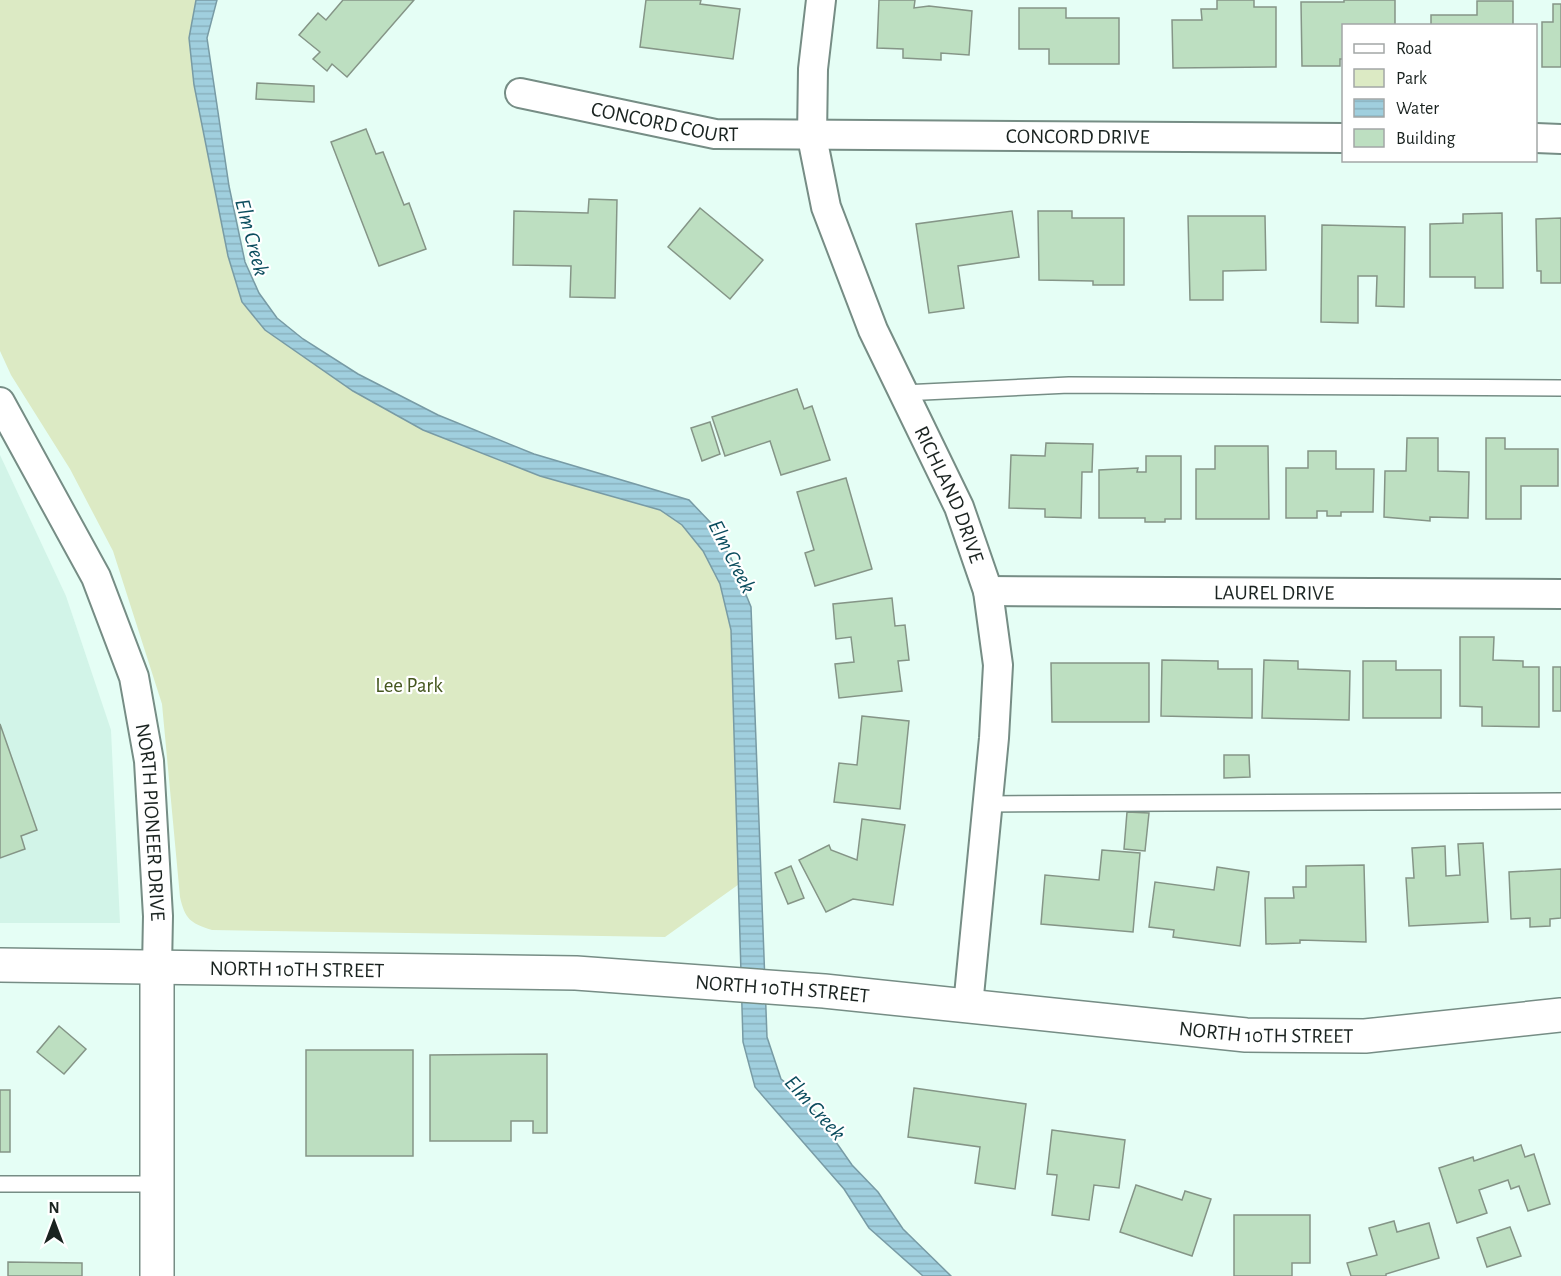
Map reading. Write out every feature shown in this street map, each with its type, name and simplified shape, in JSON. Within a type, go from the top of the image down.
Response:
[{"type":"main road","name":"NORTH 10TH STREET","points":[[0,965],[576,973],[824,991],[1246,1035],[1365,1036],[1561,1015]]},
{"type":"main road","name":"NORTH PIONEER DRIVE","points":[[157,968],[155,1184],[157,1276]]},
{"type":"street","name":"RICHLAND DRIVE","points":[[821,0],[813,69],[812,137],[825,207],[873,330],[959,507],[988,591],[998,665],[988,804],[968,1006]]},
{"type":"street","name":"CONCORD COURT","points":[[520,93],[715,134],[812,137]]},
{"type":"street","name":"CONCORD DRIVE","points":[[812,137],[1342,138]]},
{"type":"street","points":[[1537,138],[1561,138]]},
{"type":"street","name":"NORTH PIONEER DRIVE","points":[[1,407],[96,577],[134,677],[149,760],[158,916],[157,968]]},
{"type":"street","name":"LAUREL DRIVE","points":[[988,591],[1561,594]]},
{"type":"lane","points":[[903,393],[1069,385],[1561,388]]},
{"type":"lane","points":[[988,804],[1561,801]]},
{"type":"lane","points":[[0,1184],[155,1184]]},
{"type":"shaded area","points":[[0,455],[66,596],[111,730],[120,923],[0,923]]},
{"type":"green space","name":"Lee Park","points":[[0,0],[202,0],[194,41],[242,287],[269,328],[378,401],[667,509],[692,526],[724,583],[733,613],[742,882],[665,937],[212,930],[190,919],[180,897],[162,704],[113,551],[70,469],[11,375],[0,351]]},
{"type":"water","points":[[196,0],[217,0],[207,38],[229,186],[245,262],[259,293],[277,318],[303,339],[358,374],[438,415],[534,454],[689,500],[711,523],[731,558],[751,607],[767,1037],[781,1079],[806,1099],[852,1165],[878,1192],[903,1229],[951,1276],[923,1276],[869,1228],[844,1189],[755,1087],[743,1042],[731,630],[720,584],[703,551],[682,525],[660,510],[540,476],[423,430],[353,391],[265,330],[242,302],[228,256],[194,85],[189,38]]},
{"type":"building","points":[[343,0],[414,0],[347,77],[332,64],[327,71],[313,59],[320,52],[299,35],[318,13],[326,20]]},
{"type":"building","points":[[646,0],[701,0],[700,4],[740,9],[733,59],[640,47]]},
{"type":"building","points":[[879,0],[915,0],[914,8],[929,6],[972,11],[969,55],[941,53],[941,60],[903,58],[903,49],[877,48]]},
{"type":"building","points":[[1217,0],[1254,0],[1254,7],[1276,7],[1276,67],[1173,68],[1172,20],[1202,20],[1201,9],[1217,9]]},
{"type":"building","points":[[1344,0],[1395,0],[1395,24],[1342,24],[1340,66],[1302,66],[1301,2],[1344,2]]},
{"type":"building","points":[[1477,1],[1513,1],[1513,24],[1431,24],[1431,15],[1477,15]]},
{"type":"building","points":[[1553,4],[1561,4],[1561,67],[1542,67],[1542,22],[1553,22]]},
{"type":"building","points":[[1019,8],[1066,8],[1066,18],[1119,18],[1119,64],[1049,64],[1049,49],[1019,49]]},
{"type":"building","points":[[257,83],[314,86],[314,102],[256,99]]},
{"type":"building","points":[[366,129],[376,154],[383,152],[404,205],[409,203],[426,249],[379,266],[331,142]]},
{"type":"building","points":[[589,199],[617,200],[615,298],[570,297],[571,266],[513,265],[514,211],[588,213]]},
{"type":"building","points":[[700,208],[763,260],[730,299],[668,247]]},
{"type":"building","points":[[1012,211],[1019,257],[958,266],[964,308],[929,313],[916,224]]},
{"type":"building","points":[[1038,211],[1072,211],[1072,218],[1124,218],[1124,285],[1093,285],[1093,281],[1039,280]]},
{"type":"building","points":[[1502,213],[1503,288],[1475,288],[1475,277],[1430,277],[1430,224],[1463,223],[1463,214]]},
{"type":"building","points":[[1188,216],[1265,216],[1266,270],[1223,271],[1223,300],[1190,300]]},
{"type":"building","points":[[1561,218],[1561,283],[1541,283],[1541,271],[1537,271],[1536,219]]},
{"type":"building","points":[[1322,225],[1405,227],[1404,307],[1376,306],[1377,276],[1358,276],[1358,323],[1321,322]]},
{"type":"building","points":[[797,389],[804,409],[812,406],[830,460],[781,475],[770,441],[725,456],[712,417]]},
{"type":"building","points":[[710,422],[720,454],[702,461],[691,428]]},
{"type":"building","points":[[1407,438],[1438,438],[1438,471],[1469,472],[1468,518],[1430,517],[1430,521],[1384,517],[1385,471],[1406,471]]},
{"type":"building","points":[[1486,438],[1505,438],[1505,449],[1558,449],[1558,486],[1521,486],[1521,519],[1486,519]]},
{"type":"building","points":[[1046,443],[1093,444],[1092,472],[1082,472],[1081,518],[1045,517],[1045,509],[1009,508],[1011,455],[1045,456]]},
{"type":"building","points":[[1215,446],[1268,446],[1269,519],[1196,519],[1196,469],[1215,469]]},
{"type":"building","points":[[1308,451],[1336,451],[1336,469],[1374,469],[1373,512],[1341,512],[1341,516],[1327,516],[1327,511],[1317,511],[1317,518],[1286,518],[1286,468],[1308,468]]},
{"type":"building","points":[[1146,456],[1181,456],[1181,519],[1145,522],[1145,518],[1099,518],[1099,470],[1138,468],[1137,472],[1146,472]]},
{"type":"building","points":[[846,478],[872,569],[815,586],[805,553],[814,550],[797,492]]},
{"type":"building","points":[[892,598],[895,626],[905,625],[909,660],[898,661],[902,691],[839,698],[835,664],[854,662],[851,637],[836,639],[833,604]]},
{"type":"building","points":[[1460,637],[1494,637],[1493,660],[1523,661],[1523,667],[1539,667],[1539,727],[1482,726],[1482,707],[1460,706]]},
{"type":"building","points":[[1162,660],[1218,661],[1218,669],[1252,669],[1252,718],[1161,716]]},
{"type":"building","points":[[1264,660],[1298,661],[1298,669],[1350,671],[1349,720],[1262,718]]},
{"type":"building","points":[[1363,661],[1396,661],[1396,670],[1441,670],[1441,718],[1363,718]]},
{"type":"building","points":[[1051,663],[1149,663],[1149,722],[1052,722]]},
{"type":"building","points":[[1553,667],[1561,667],[1561,711],[1553,711]]},
{"type":"building","points":[[862,716],[909,721],[900,809],[834,802],[839,763],[857,765]]},
{"type":"building","points":[[0,724],[37,830],[21,836],[25,849],[0,858]]},
{"type":"building","points":[[1224,755],[1249,755],[1250,777],[1224,778]]},
{"type":"building","points":[[1127,812],[1149,813],[1145,851],[1124,849]]},
{"type":"building","points":[[862,819],[905,825],[893,905],[853,899],[826,912],[799,860],[829,845],[831,850],[857,860]]},
{"type":"building","points":[[1483,843],[1488,922],[1409,926],[1406,878],[1414,878],[1412,848],[1445,846],[1446,876],[1460,875],[1458,844]]},
{"type":"building","points":[[1102,850],[1140,853],[1133,932],[1041,924],[1045,875],[1099,880]]},
{"type":"building","points":[[1364,865],[1366,942],[1300,940],[1300,943],[1266,944],[1265,898],[1294,898],[1293,887],[1306,887],[1306,866]]},
{"type":"building","points":[[791,866],[804,898],[788,904],[775,873]]},
{"type":"building","points":[[1217,867],[1249,872],[1240,946],[1173,937],[1174,930],[1149,927],[1155,882],[1214,890]]},
{"type":"building","points":[[1561,869],[1561,918],[1550,919],[1550,926],[1530,927],[1530,918],[1511,919],[1509,872]]},
{"type":"building","points":[[59,1026],[86,1049],[64,1074],[37,1052]]},
{"type":"building","points":[[306,1050],[413,1050],[413,1156],[306,1156]]},
{"type":"building","points":[[547,1054],[547,1133],[533,1133],[533,1121],[511,1121],[511,1141],[430,1141],[430,1055]]},
{"type":"building","points":[[914,1088],[1026,1104],[1015,1189],[975,1183],[980,1147],[908,1137]]},
{"type":"building","points":[[0,1090],[10,1090],[10,1152],[0,1152]]},
{"type":"building","points":[[1052,1130],[1125,1140],[1119,1188],[1094,1185],[1089,1220],[1052,1215],[1057,1175],[1047,1174]]},
{"type":"building","points":[[1521,1145],[1525,1157],[1534,1154],[1550,1204],[1528,1211],[1519,1186],[1511,1189],[1508,1180],[1479,1190],[1487,1213],[1457,1223],[1439,1168],[1473,1157],[1474,1161]]},
{"type":"building","points":[[1136,1185],[1182,1200],[1185,1191],[1211,1199],[1192,1256],[1120,1232]]},
{"type":"building","points":[[1234,1215],[1310,1215],[1310,1263],[1292,1263],[1292,1276],[1234,1276]]},
{"type":"building","points":[[1394,1221],[1397,1232],[1429,1223],[1439,1258],[1386,1274],[1386,1276],[1351,1276],[1347,1263],[1377,1255],[1369,1228]]},
{"type":"building","points":[[1510,1227],[1521,1256],[1487,1267],[1477,1238]]},
{"type":"building","points":[[8,1262],[82,1263],[82,1276],[8,1276]]},
{"type":"water label","name":"Elm Creek","points":[[253,237]]},
{"type":"water label","name":"Elm Creek","points":[[733,556]]},
{"type":"water label","name":"Elm Creek","points":[[816,1107]]}]
